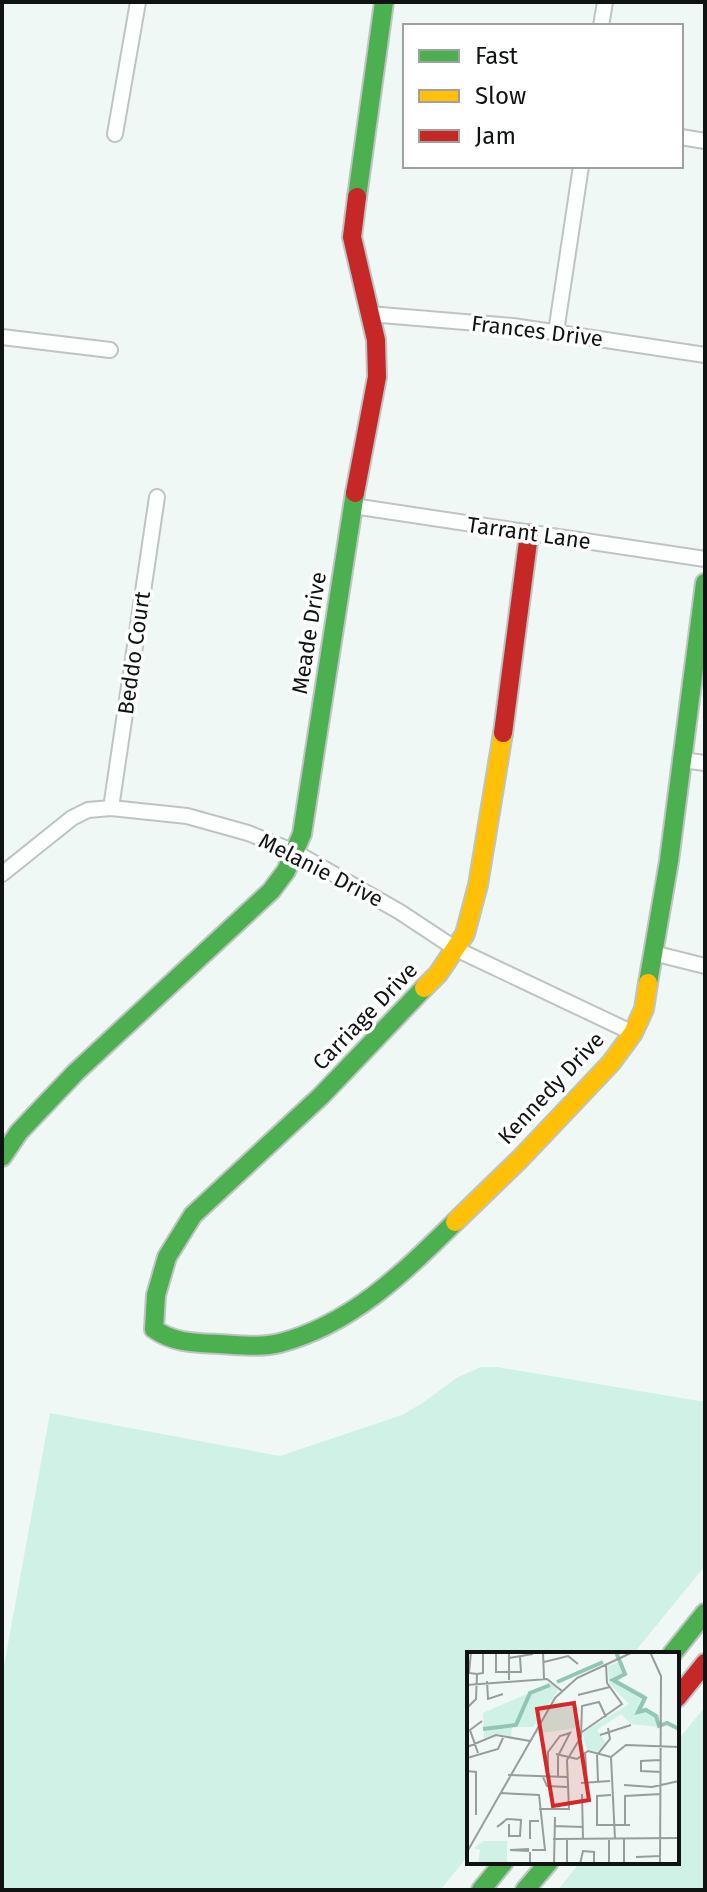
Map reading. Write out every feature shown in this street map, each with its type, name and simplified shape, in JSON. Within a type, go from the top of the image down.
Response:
[{"type":"street","points":[[115,134],[138,2]]},
{"type":"street","name":"Meade Drive","points":[[2,1157],[19,1132],[76,1072],[271,891],[286,871],[302,834],[353,506],[377,377],[376,340],[352,237],[384,2]]},
{"type":"street","points":[[601,24],[605,2]]},
{"type":"street","points":[[683,137],[705,141]]},
{"type":"street","points":[[556,332],[581,168]]},
{"type":"street","name":"Frances Drive","points":[[369,314],[513,326],[705,355]]},
{"type":"street","points":[[2,337],[110,350]]},
{"type":"street","name":"Beddo Court","points":[[111,808],[157,497]]},
{"type":"street","name":"Tarrant Lane","points":[[353,506],[705,559]]},
{"type":"street","name":"Carriage Drive","points":[[297,1336],[279,1343],[252,1346],[187,1343],[154,1329],[152,1322],[156,1295],[167,1257],[193,1215],[321,1096],[438,974],[465,934],[478,885],[503,730],[529,534]]},
{"type":"street","name":"Kennedy Drive","points":[[297,1336],[332,1324],[356,1311],[424,1253],[520,1159],[611,1063],[633,1033],[644,1009],[669,861],[705,583]]},
{"type":"street","points":[[682,760],[705,763]]},
{"type":"street","name":"Melanie Drive","points":[[2,874],[72,818],[88,810],[111,808],[187,816],[248,833],[295,852],[400,912],[456,949],[633,1033]]},
{"type":"street","points":[[653,953],[705,966]]},
{"type":"street","points":[[674,1652],[705,1613]]},
{"type":"street","points":[[679,1696],[705,1663]]},
{"type":"street","points":[[481,1890],[502,1864]]},
{"type":"street","points":[[525,1890],[547,1864]]},
{"type":"green space","points":[[481,1367],[497,1367],[705,1402],[705,1566],[635,1652],[467,1652],[467,1857],[440,1890],[2,1890],[2,1677],[50,1413],[280,1456],[402,1415],[458,1377]]},
{"type":"green space","points":[[705,1707],[705,1890],[558,1890],[578,1864],[679,1864],[679,1739]]},
{"type":"traffic: fast","points":[[357,197],[384,2]]},
{"type":"traffic: fast","points":[[2,1157],[19,1132],[76,1072],[271,891],[286,871],[302,834],[355,493]]},
{"type":"traffic: fast","points":[[648,983],[669,861],[705,583]]},
{"type":"traffic: fast","points":[[424,988],[321,1096],[193,1215],[167,1257],[156,1295],[154,1329],[185,1341],[250,1346],[272,1345],[306,1334],[353,1310],[375,1294],[455,1222]]},
{"type":"traffic: fast","points":[[674,1652],[705,1613]]},
{"type":"traffic: fast","points":[[481,1890],[502,1864]]},
{"type":"traffic: fast","points":[[525,1890],[547,1864]]},
{"type":"traffic: slow","points":[[424,988],[438,974],[465,934],[478,885],[503,733]]},
{"type":"traffic: slow","points":[[455,1222],[611,1063],[633,1033],[644,1009],[648,983]]},
{"type":"traffic: jam","points":[[355,493],[377,377],[376,340],[352,237],[357,197]]},
{"type":"traffic: jam","points":[[503,733],[529,534]]},
{"type":"traffic: jam","points":[[679,1696],[705,1663]]}]
